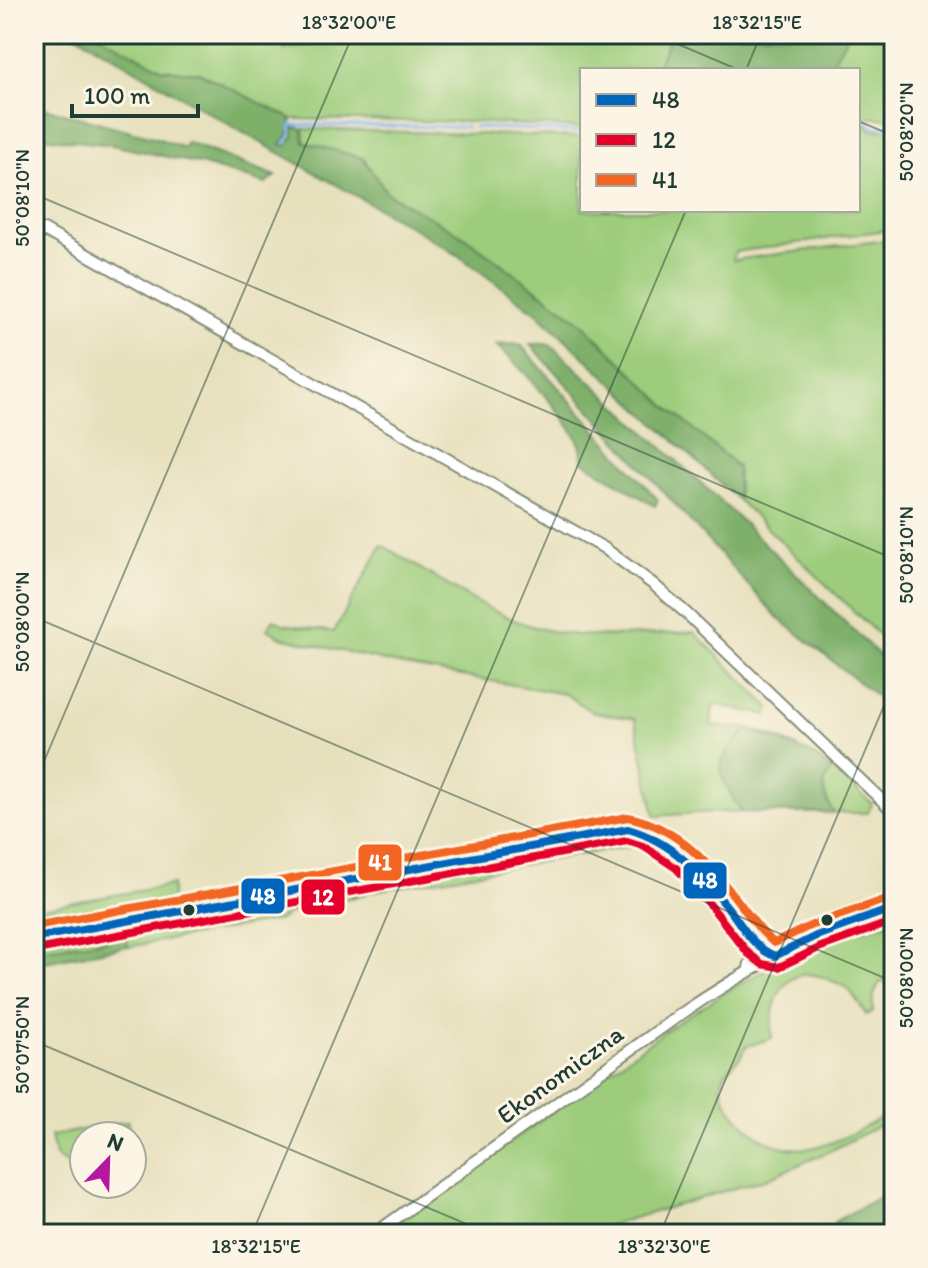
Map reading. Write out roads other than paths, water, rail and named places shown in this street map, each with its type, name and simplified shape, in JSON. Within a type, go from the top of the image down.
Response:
[{"type":"street","points":[[34,244],[42,229],[611,553],[686,613],[894,812]]},
{"type":"street","points":[[34,938],[628,829],[652,836],[678,853],[750,937],[764,951],[775,956]]},
{"type":"street","name":"Ekonomiczna","points":[[374,1234],[681,1014],[748,972],[816,936],[893,909]]},
{"type":"street","points":[[748,972],[752,956],[750,937]]},
{"type":"waterway","points":[[860,122],[869,122],[874,128],[894,125]]},
{"type":"waterway","points":[[284,143],[291,136],[291,125],[467,127]]},
{"type":"waterway","points":[[474,127],[580,132]]}]
